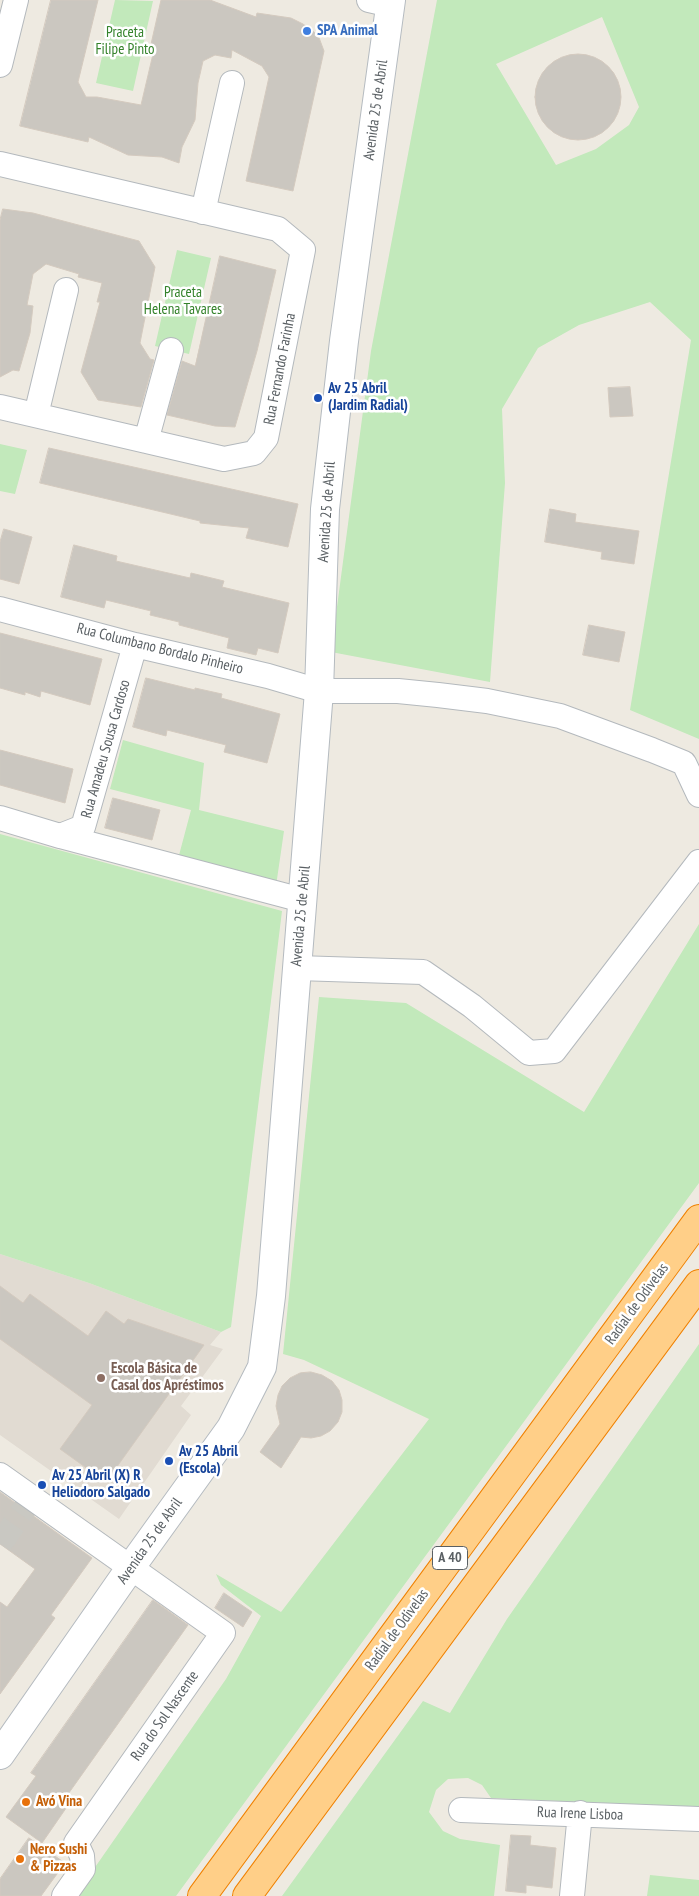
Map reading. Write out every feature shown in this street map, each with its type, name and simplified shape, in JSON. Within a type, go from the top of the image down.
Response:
[{"type":"highway","name":"Radial de Odivelas","points":[[202,1896],[699,1219]]},
{"type":"highway","name":"A 40","points":[[247,1896],[699,1284]]},
{"type":"street","points":[[0,65],[16,0]]},
{"type":"street","name":"Avenida 25 de Abril","points":[[0,1755],[130,1568],[231,1428],[262,1367],[271,1296],[319,691],[326,510],[384,2]]},
{"type":"street","points":[[203,212],[214,170],[232,83]]},
{"type":"street","name":"Rua Fernando Farinha","points":[[0,164],[278,229],[303,250],[266,438],[254,454],[224,459],[0,407]]},
{"type":"street","points":[[36,415],[66,290]]},
{"type":"street","points":[[146,441],[171,350]]},
{"type":"street","name":"Rua Columbano Bordalo Pinheiro","points":[[0,609],[135,645],[268,676],[319,691],[398,691],[438,695],[487,701],[560,716],[684,763],[699,795]]},
{"type":"street","name":"Rua Amadeu Sousa Cardoso","points":[[60,836],[83,827],[135,645]]},
{"type":"street","points":[[0,818],[60,836],[302,900]]},
{"type":"street","points":[[297,968],[423,972],[472,1006],[529,1053],[554,1051],[699,862]]},
{"type":"street","points":[[0,1475],[130,1568]]},
{"type":"street","name":"Rua do Sol Nascente","points":[[64,1896],[83,1870],[82,1856],[76,1844],[223,1633],[130,1568]]},
{"type":"street","name":"Rua Irene Lisboa","points":[[461,1810],[699,1819]]},
{"type":"street","points":[[572,1896],[580,1814]]},
{"type":"shaded area","name":"Escola Básica de Casal dos Apréstimos","points":[[0,1254],[89,1283],[221,1332],[210,1345],[223,1349],[181,1406],[191,1415],[119,1519],[0,1435]]},
{"type":"green space","name":"Praceta Filipe Pinto","points":[[115,0],[153,1],[133,91],[96,83]]},
{"type":"green space","points":[[437,0],[699,0],[699,739],[630,710],[691,340],[650,302],[579,325],[538,348],[502,409],[505,483],[490,682],[331,652],[371,351]],"holes":[[[602,17],[639,107],[629,125],[596,149],[556,165],[496,64]]]},
{"type":"green space","name":"Praceta Helena Tavares","points":[[177,250],[211,258],[189,354],[155,346]]},
{"type":"green space","points":[[0,444],[27,450],[15,494],[0,491]]},
{"type":"green space","points":[[123,740],[204,763],[199,810],[284,831],[276,886],[178,859],[191,810],[110,789]]},
{"type":"green space","points":[[0,834],[282,911],[231,1327],[221,1332],[89,1283],[0,1254]]},
{"type":"green space","points":[[699,924],[699,1183],[176,1896],[75,1896],[226,1679],[261,1616],[221,1585],[216,1574],[281,1612],[429,1419],[304,1360],[283,1354],[319,997],[406,1003],[584,1112]]},
{"type":"green space","points":[[699,1344],[699,1807],[491,1798],[482,1785],[468,1778],[448,1779],[436,1790],[429,1812],[443,1831],[460,1839],[500,1845],[494,1896],[282,1896],[423,1701],[450,1713],[507,1619]]},
{"type":"green space","points":[[650,1875],[699,1880],[699,1896],[647,1896]]},
{"type":"building","points":[[51,0],[98,0],[78,82],[86,97],[97,97],[141,105],[153,54],[149,53],[161,0],[210,0],[256,17],[257,13],[291,18],[318,35],[324,51],[293,191],[246,181],[269,77],[262,66],[232,50],[231,58],[215,55],[203,61],[198,83],[195,120],[182,147],[179,163],[162,157],[128,155],[89,137],[88,142],[20,126]]},
{"type":"building","points":[[578,54],[594,57],[602,61],[614,73],[618,81],[621,97],[618,113],[614,121],[602,133],[594,137],[578,140],[562,137],[554,133],[542,121],[538,113],[535,97],[538,81],[542,73],[554,61],[562,57]]},
{"type":"building","points":[[3,209],[33,213],[139,241],[155,267],[140,343],[150,359],[154,360],[141,407],[98,400],[81,372],[100,302],[97,302],[102,283],[78,277],[79,274],[46,264],[33,274],[27,305],[33,306],[30,333],[19,371],[13,370],[0,377],[0,220]]},
{"type":"building","points":[[220,256],[276,270],[257,351],[235,427],[215,426],[167,415],[182,361],[195,366]]},
{"type":"building","points":[[630,387],[633,416],[610,417],[608,388]]},
{"type":"building","points":[[49,448],[298,504],[288,547],[246,538],[249,528],[200,523],[200,521],[40,483]]},
{"type":"building","points":[[550,509],[576,514],[575,522],[639,531],[634,564],[601,559],[602,552],[545,542]]},
{"type":"building","points":[[4,529],[32,537],[19,584],[0,579],[0,542]]},
{"type":"building","points":[[74,545],[117,556],[116,561],[190,578],[191,573],[224,581],[222,587],[289,603],[278,653],[258,648],[256,655],[227,648],[229,638],[150,615],[151,611],[106,600],[104,608],[61,597]]},
{"type":"building","points":[[589,625],[625,632],[619,662],[583,655]]},
{"type":"building","points":[[0,633],[102,659],[90,705],[41,691],[40,697],[25,692],[25,695],[0,688]]},
{"type":"building","points":[[146,678],[195,690],[195,688],[222,694],[221,698],[280,714],[267,763],[224,752],[226,745],[167,730],[166,736],[133,727]]},
{"type":"building","points":[[0,750],[73,769],[65,803],[0,785]]},
{"type":"building","points":[[113,798],[160,810],[152,840],[105,828]]},
{"type":"building","points":[[0,1286],[23,1303],[30,1294],[88,1336],[106,1311],[124,1324],[128,1319],[204,1345],[106,1482],[60,1449],[92,1405],[0,1339]]},
{"type":"building","points":[[311,1372],[322,1375],[332,1381],[339,1390],[342,1400],[342,1412],[338,1422],[330,1431],[321,1436],[301,1437],[281,1468],[260,1452],[280,1424],[276,1406],[282,1386],[290,1378],[300,1373]]},
{"type":"building","points":[[0,1492],[92,1558],[51,1615],[55,1618],[0,1694],[0,1602],[7,1607],[35,1569],[0,1544]]},
{"type":"building","points":[[224,1593],[252,1612],[243,1627],[215,1608]]},
{"type":"building","points":[[153,1600],[188,1625],[66,1797],[71,1801],[42,1843],[6,1817],[36,1776],[31,1773]]},
{"type":"building","points":[[511,1835],[531,1836],[530,1845],[556,1848],[552,1888],[526,1885],[526,1893],[506,1891]]},
{"type":"building","points":[[29,1838],[65,1863],[41,1896],[0,1896],[0,1879]]},
{"type":"tunnel","points":[[0,1544],[32,1498]]},
{"type":"place","name":"SPA Animal","points":[[307,31]]},
{"type":"place","name":"Av 25 Abril (Jardim Radial)","points":[[318,398]]},
{"type":"place","name":"Escola Básica de Casal dos Apréstimos","points":[[101,1378]]},
{"type":"place","name":"Av 25 Abril (Escola)","points":[[169,1461]]},
{"type":"place","name":"Av 25 Abril (X) R Heliodoro Salgado","points":[[42,1485]]},
{"type":"place","name":"Avó Vina","points":[[26,1802]]},
{"type":"place","name":"Nero Sushi & Pizzas","points":[[20,1859]]}]
